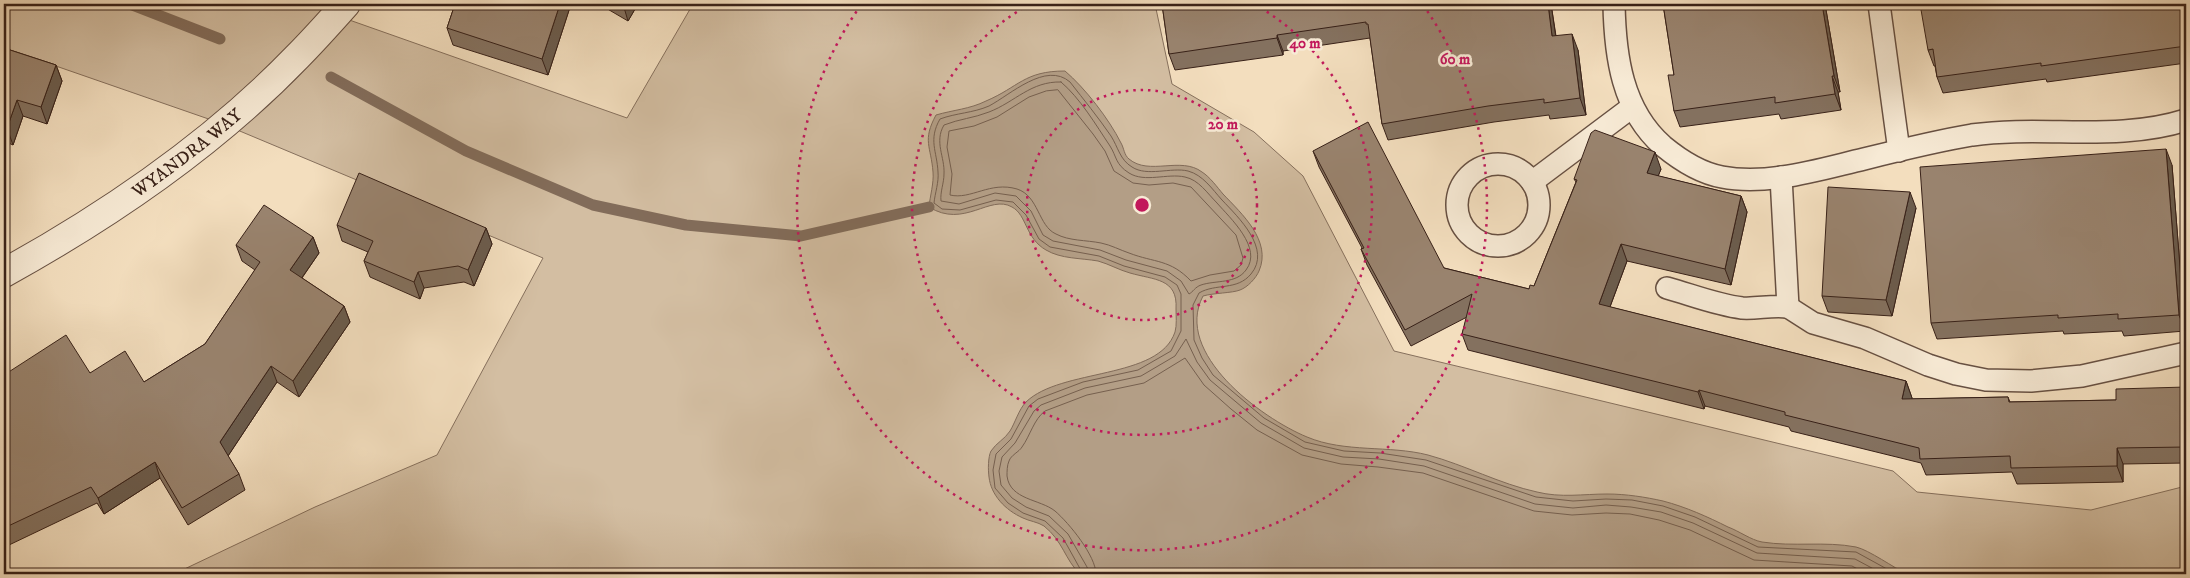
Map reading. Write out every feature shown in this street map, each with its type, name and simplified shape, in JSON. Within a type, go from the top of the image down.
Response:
[{"type":"street","name":"WYANDRA WAY","points":[[4,273],[144,186],[208,138],[297,58],[346,4]]},
{"type":"lane","points":[[1614,4],[1618,54],[1627,96],[1632,107],[1655,139],[1685,163],[1723,178],[1781,177],[1826,170],[1972,135],[2002,132],[2116,132],[2146,129],[2186,120]]},
{"type":"lane","points":[[1879,4],[1899,151]]},
{"type":"lane","points":[[1532,182],[1632,107]]},
{"type":"lane","points":[[1781,177],[1788,307]]},
{"type":"lane","points":[[1667,288],[1739,307],[1752,309],[1771,305],[1788,307],[1813,323],[1865,338],[1928,365],[1956,374],[1986,380],[2032,381],[2082,376],[2186,353]]},
{"type":"shaded area","points":[[4,4],[304,4],[627,118],[693,4],[1155,4],[1172,84],[1254,132],[1303,176],[1394,351],[1893,471],[1917,492],[2091,510],[2186,486],[2186,574],[174,574],[315,507],[437,455],[543,258],[223,124],[4,48]]},
{"type":"water","points":[[1065,71],[1103,114],[1129,159],[1137,164],[1146,166],[1185,166],[1202,172],[1211,179],[1253,229],[1262,249],[1259,271],[1246,287],[1240,290],[1203,296],[1197,318],[1200,339],[1211,361],[1226,381],[1267,415],[1288,428],[1307,437],[1336,445],[1398,450],[1428,455],[1523,489],[1546,494],[1607,494],[1663,501],[1697,513],[1762,542],[1833,544],[1856,547],[1907,574],[1080,574],[1056,538],[1044,526],[1016,515],[996,496],[989,477],[988,464],[990,454],[993,448],[1010,431],[1026,402],[1042,391],[1062,383],[1130,366],[1150,358],[1165,347],[1176,329],[1176,299],[1173,291],[1169,286],[1156,279],[1126,272],[1098,261],[1065,257],[1046,250],[1034,239],[1021,215],[1012,207],[1004,204],[954,214],[942,213],[929,207],[933,176],[928,138],[936,115],[980,104],[1031,77]]},
{"type":"building","points":[[455,4],[560,4],[542,59],[447,28]]},
{"type":"building","points":[[1162,4],[1548,4],[1552,36],[1572,34],[1580,98],[1544,103],[1544,99],[1488,106],[1382,124],[1368,24],[1366,22],[1277,35],[1277,38],[1169,54]]},
{"type":"building","points":[[1663,4],[1822,4],[1834,76],[1832,76],[1835,94],[1775,103],[1775,97],[1674,111],[1668,75],[1674,75]]},
{"type":"building","points":[[1920,4],[2186,4],[2186,46],[2041,66],[2041,63],[1937,77],[1933,49],[1928,50]]},
{"type":"building","points":[[4,48],[56,65],[41,107],[17,100],[7,128],[4,127]]},
{"type":"building","points":[[1368,122],[1444,268],[1529,289],[1530,285],[1534,286],[1577,180],[1574,179],[1591,133],[1595,130],[1655,152],[1647,173],[1741,196],[1725,269],[1621,244],[1599,304],[1906,381],[1902,399],[2008,397],[2009,402],[2116,400],[2116,389],[2186,387],[2186,447],[2117,448],[2117,466],[2011,468],[2010,456],[1920,459],[1919,448],[1785,415],[1785,412],[1699,390],[1698,392],[1462,334],[1472,294],[1405,330],[1361,249],[1364,248],[1313,151]]},
{"type":"building","points":[[2166,149],[2179,315],[2118,319],[2118,314],[2058,318],[2058,315],[1931,323],[1920,167]]},
{"type":"building","points":[[359,173],[486,228],[468,270],[458,266],[418,272],[414,282],[364,261],[373,241],[337,225]]},
{"type":"building","points":[[1828,187],[1910,192],[1886,300],[1822,296]]},
{"type":"building","points":[[264,205],[313,237],[290,270],[344,306],[293,381],[271,366],[220,442],[239,474],[182,508],[155,462],[98,498],[91,487],[4,528],[4,375],[66,335],[90,373],[125,351],[144,382],[205,344],[260,262],[236,245]]},
{"type":"waterway","points":[[130,4],[220,39]]},
{"type":"waterway","points":[[331,77],[466,151],[593,205],[686,225],[801,236],[929,207]]}]
